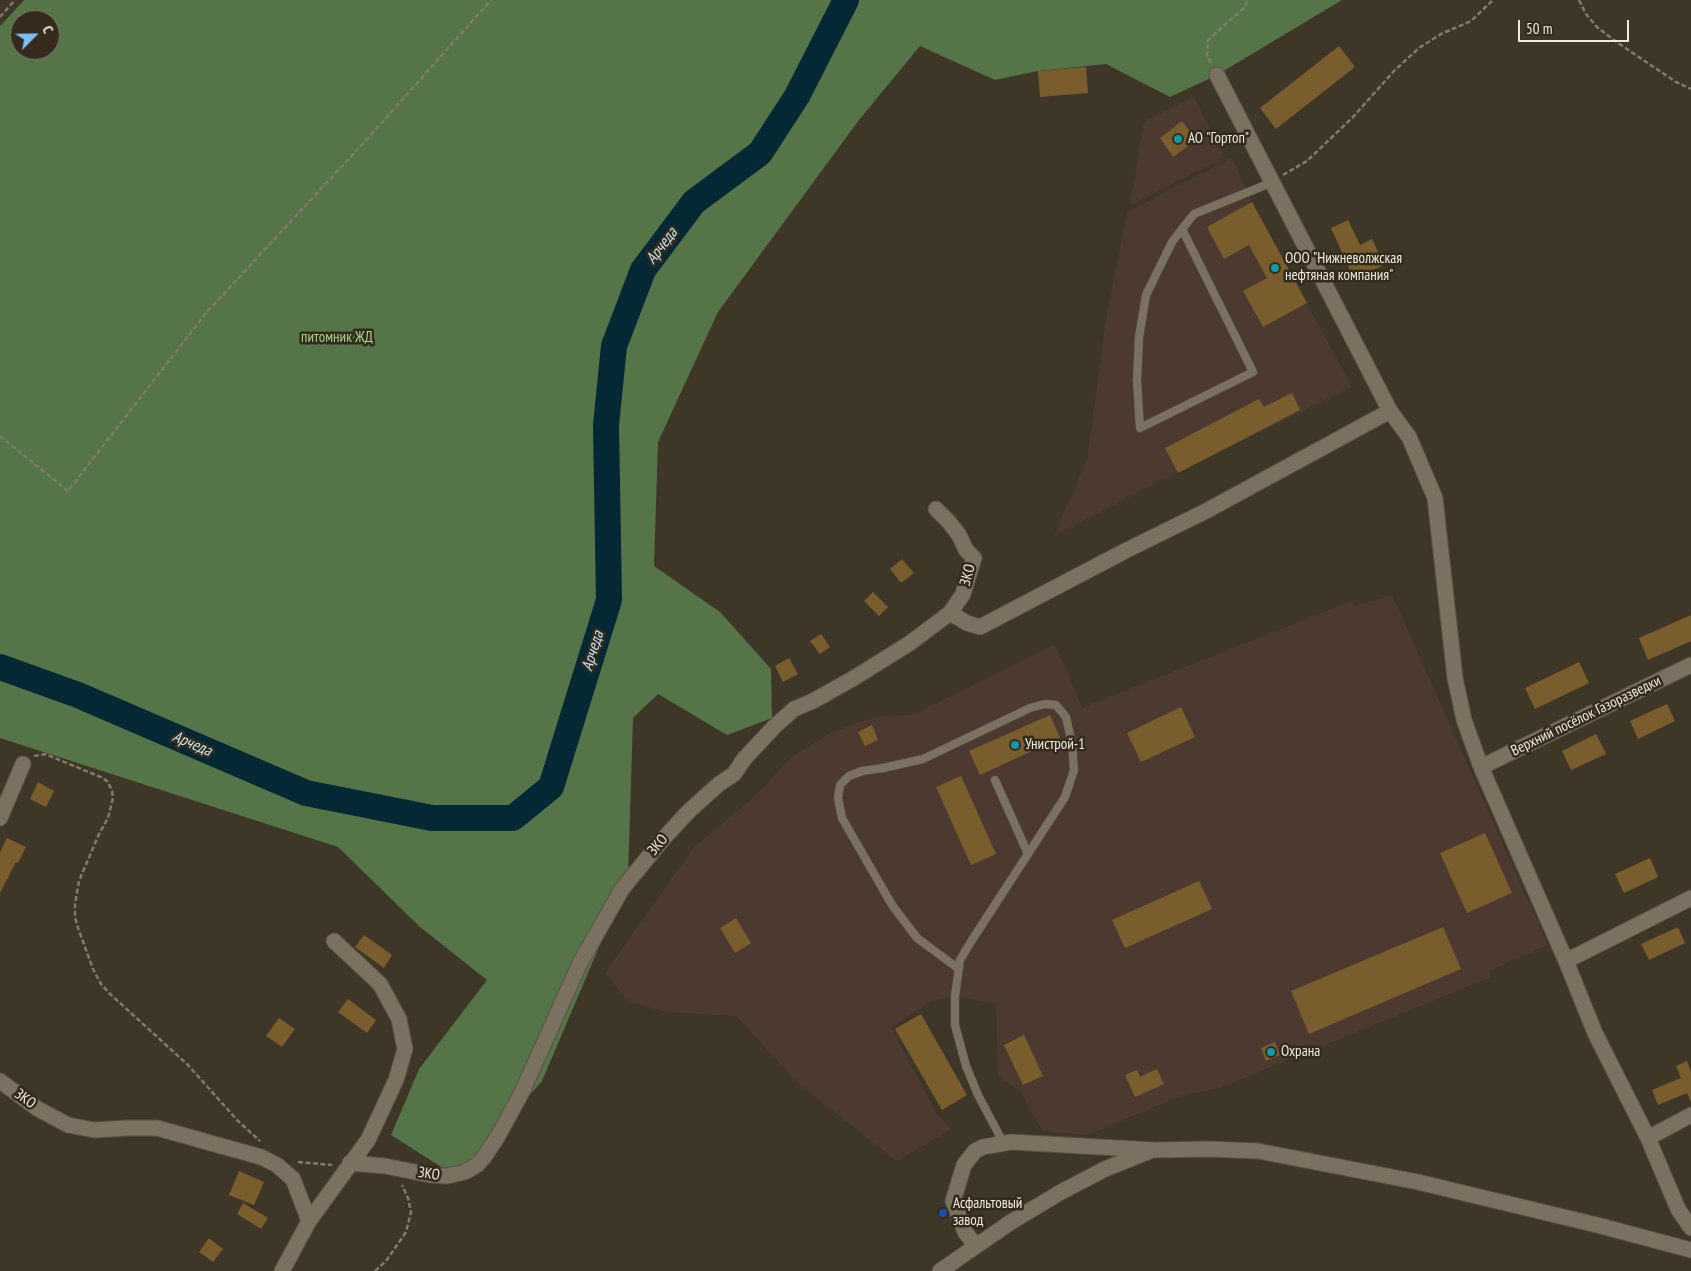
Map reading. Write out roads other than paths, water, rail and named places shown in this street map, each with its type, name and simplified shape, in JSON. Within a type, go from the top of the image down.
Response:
[{"type":"street","points":[[1217,75],[1390,411],[1409,437],[1436,498],[1455,678],[1464,720],[1481,767],[1566,961],[1595,1033],[1648,1138],[1678,1209],[1691,1228]]},
{"type":"street","points":[[950,613],[967,623],[980,627],[1206,511],[1390,411]]},
{"type":"street","name":"ЗКО","points":[[350,1163],[385,1166],[430,1175],[447,1176],[465,1172],[477,1165],[498,1136],[522,1092],[580,963],[622,889],[663,839],[688,811],[718,784],[734,774],[744,759],[794,709],[813,701],[854,678],[910,643],[950,613],[963,594],[974,558],[966,550],[959,535],[949,522],[936,509]]},
{"type":"street","name":"Верхний посёлок Газоразведки","points":[[1481,767],[1691,665]]},
{"type":"street","points":[[0,818],[23,764]]},
{"type":"street","points":[[1566,961],[1691,898]]},
{"type":"street","points":[[282,1271],[309,1221],[368,1140],[396,1080],[405,1049],[399,1019],[380,984],[334,941]]},
{"type":"street","name":"ЗКО","points":[[0,1080],[38,1109],[68,1125],[94,1130],[157,1128],[261,1157],[277,1165],[293,1179],[309,1221]]},
{"type":"street","points":[[1648,1138],[1691,1115]]},
{"type":"street","points":[[976,1246],[966,1232],[953,1201],[964,1165],[974,1151],[983,1147],[1011,1142],[1154,1150],[1209,1149],[1258,1151],[1418,1182],[1597,1225],[1691,1250]]},
{"type":"street","points":[[940,1271],[1011,1222],[1061,1192],[1105,1168],[1154,1150]]},
{"type":"lane","points":[[1182,229],[1253,372],[1140,428],[1137,372],[1139,337],[1146,295],[1172,242],[1182,229],[1194,214],[1273,182]]},
{"type":"lane","points":[[959,968],[917,938],[892,905],[842,818],[838,798],[840,785],[849,776],[862,771],[923,759],[1030,708],[1045,704],[1056,705],[1066,717],[1072,744],[1074,770],[1065,797],[960,960],[959,968],[955,996],[955,1025],[966,1066],[978,1095],[1004,1144]]},
{"type":"lane","points":[[995,780],[1028,854]]},
{"type":"waterway","name":"Арчеда","points":[[0,667],[78,695],[306,793],[432,818],[513,818],[551,787],[609,600],[606,425],[614,346],[643,270],[694,202],[760,153],[797,96],[846,0]]},
{"type":"place","name":"АО \"Гортоп\"","points":[[1178,139]]},
{"type":"place","name":"ООО \"Нижневолжская нефтяная компания\"","points":[[1275,268]]},
{"type":"place","name":"Унистрой-1","points":[[1015,745]]},
{"type":"place","name":"Охрана","points":[[1271,1052]]},
{"type":"place","name":"Асфальтовый завод","points":[[943,1213]]},
{"type":"park label","name":"питомник ЖД","points":[[337,338]]}]
